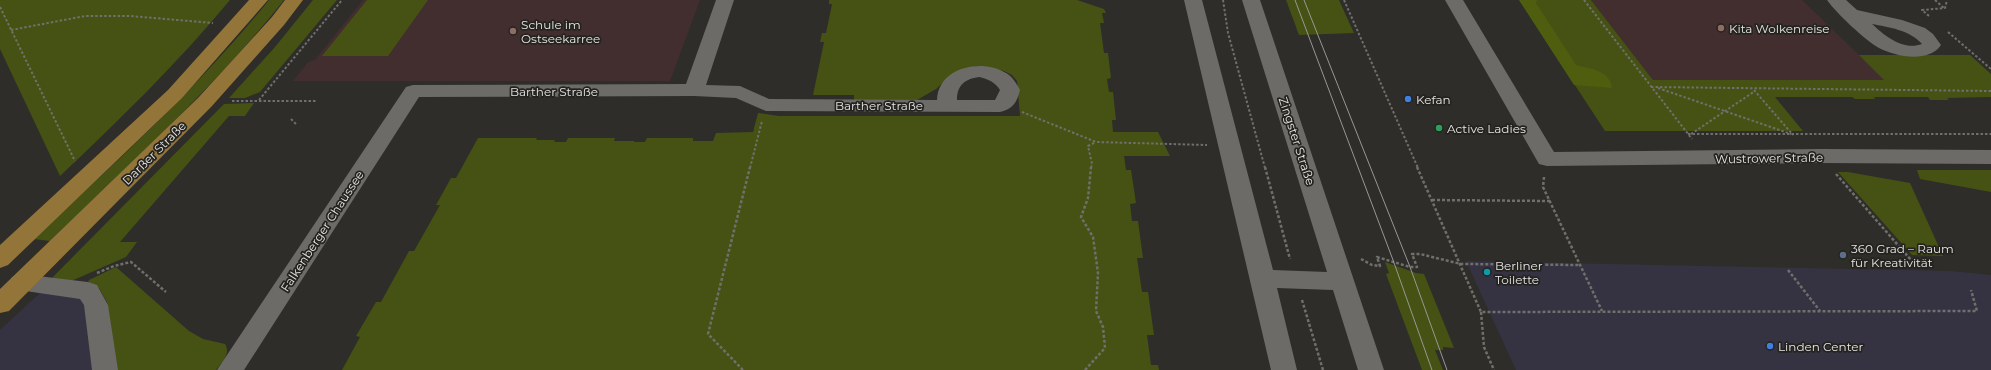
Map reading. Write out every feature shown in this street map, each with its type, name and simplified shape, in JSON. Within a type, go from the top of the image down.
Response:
[{"type":"main road","points":[[0,258],[175,94],[259,0]]},
{"type":"main road","name":"Darßer Straße","points":[[7,296],[205,102],[278,21],[294,0]]},
{"type":"street","points":[[694,90],[725,0]]},
{"type":"street","points":[[1193,0],[1264,279],[1284,370]]},
{"type":"street","name":"Zingster Straße","points":[[1251,0],[1371,370]]},
{"type":"street","name":"Wustrower Straße","points":[[1454,0],[1547,159],[1706,159],[1821,156],[1991,157]]},
{"type":"street","points":[[1836,0],[1851,14]]},
{"type":"street","points":[[946,106],[948,89],[952,82],[967,73],[979,72],[1000,77],[1008,85],[1010,96],[1007,101],[1000,106]]},
{"type":"street","name":"Barther Straße","points":[[413,91],[694,90],[740,92],[766,105],[1000,106]]},
{"type":"street","name":"Falkenberger Chaussee","points":[[230,370],[413,91]]},
{"type":"street","points":[[1264,279],[1343,282]]},
{"type":"street","points":[[7,296],[88,290],[96,305],[99,318],[105,370]]},
{"type":"path","points":[[258,100],[342,0]]},
{"type":"path","points":[[1223,0],[1228,33],[1296,280],[1323,370]]},
{"type":"path","points":[[1344,0],[1481,312],[1484,347],[1494,370]]},
{"type":"path","points":[[1584,0],[1651,87],[1690,134],[1706,159]]},
{"type":"path","points":[[1935,0],[1945,8]]},
{"type":"path","points":[[1945,8],[1947,0]]},
{"type":"path","points":[[0,7],[77,166]]},
{"type":"path","points":[[1933,19],[1922,10],[1945,8]]},
{"type":"path","points":[[11,30],[85,16],[130,16],[163,20],[215,23]]},
{"type":"path","points":[[1943,28],[1991,68]]},
{"type":"path","points":[[1651,87],[1793,135]]},
{"type":"path","points":[[1655,88],[1991,91]]},
{"type":"path","points":[[1690,134],[1754,90]]},
{"type":"path","points":[[1754,90],[1793,135]]},
{"type":"path","points":[[230,101],[316,101]]},
{"type":"path","points":[[743,370],[708,334],[766,105]]},
{"type":"path","points":[[1000,106],[1031,114],[1096,142],[1230,145]]},
{"type":"path","points":[[291,120],[297,125]]},
{"type":"path","points":[[1690,134],[1991,134]]},
{"type":"path","points":[[1085,370],[1105,348],[1103,327],[1096,311],[1098,273],[1093,237],[1081,217],[1088,198],[1089,176],[1092,164],[1088,146],[1096,142]]},
{"type":"path","points":[[1831,169],[1911,260],[1917,260]]},
{"type":"path","points":[[1543,187],[1602,311]]},
{"type":"path","points":[[1432,200],[1550,200]]},
{"type":"path","points":[[1361,259],[1372,265],[1380,266],[1377,257],[1410,267],[1417,267],[1412,254],[1420,254],[1461,264],[1579,265]]},
{"type":"path","points":[[131,262],[166,292]]},
{"type":"path","points":[[1788,270],[1821,311]]},
{"type":"path","points":[[1481,312],[1977,311],[1971,290]]},
{"type":"shaded area","name":"Schule im Ostseekarree","points":[[363,0],[700,0],[670,81],[293,81],[308,62],[315,60]]},
{"type":"shaded area","name":"Kita Wolkenreise","points":[[1591,0],[1802,0],[1885,80],[1653,80]]},
{"type":"shaded area","points":[[1466,261],[1951,271],[1991,275],[1991,370],[1516,370]]},
{"type":"shaded area","points":[[42,291],[85,297],[93,370],[0,370],[0,330]]},
{"type":"green space","points":[[0,0],[230,0],[169,69],[60,176],[0,49]]},
{"type":"green space","points":[[269,0],[284,0],[229,64],[171,125],[50,241],[34,239],[156,124],[214,63]]},
{"type":"green space","points":[[313,0],[337,0],[260,92],[245,98],[229,98],[275,47]]},
{"type":"green space","points":[[367,0],[428,0],[388,56],[322,56]]},
{"type":"green space","points":[[829,0],[1077,0],[1104,9],[1106,13],[1102,13],[1104,23],[1100,23],[1104,53],[1108,53],[1111,78],[1107,79],[1109,92],[1113,92],[1116,120],[1112,120],[1113,132],[1158,132],[1170,156],[1124,156],[1126,170],[1131,170],[1136,203],[1130,204],[1132,221],[1138,221],[1143,258],[1137,258],[1142,292],[1148,292],[1154,335],[1147,335],[1151,365],[1158,365],[1159,370],[342,370],[360,337],[356,336],[376,302],[381,302],[409,251],[414,251],[440,205],[436,205],[451,178],[456,178],[478,138],[537,138],[536,140],[555,140],[554,142],[566,142],[568,138],[615,138],[614,141],[634,142],[645,142],[647,138],[693,138],[693,141],[713,141],[716,133],[753,132],[758,113],[779,116],[1020,116],[1017,81],[1012,75],[1004,71],[981,66],[970,67],[948,78],[936,89],[917,100],[854,100],[854,95],[813,95],[824,42],[820,42],[822,33],[826,33],[832,4],[829,4]]},
{"type":"green space","points":[[1286,0],[1339,0],[1354,33],[1299,35]]},
{"type":"green space","points":[[1519,0],[1591,0],[1653,80],[1884,80],[1859,55],[1970,55],[1991,74],[1991,97],[1930,100],[1928,97],[1874,97],[1875,99],[1855,99],[1852,97],[1775,97],[1803,131],[1605,131]]},
{"type":"green space","points":[[1519,0],[1537,0],[1536,3],[1576,65],[1593,69],[1604,74],[1608,77],[1612,88],[1574,85]]},
{"type":"green space","points":[[254,103],[245,116],[229,116],[120,242],[137,242],[126,257],[69,282],[50,280],[224,104]]},
{"type":"green space","points":[[1917,170],[1991,170],[1991,192],[1920,179]]},
{"type":"green space","points":[[1838,172],[1848,172],[1910,183],[1943,256],[1912,255]]},
{"type":"green space","points":[[1385,262],[1416,273],[1424,274],[1454,348],[1443,347],[1443,350],[1435,350],[1443,370],[1422,370],[1386,274],[1389,273]]},
{"type":"green space","points":[[116,267],[189,331],[203,339],[225,344],[227,348],[226,355],[216,370],[117,370],[107,302],[99,288],[88,282],[89,280]]},
{"type":"tram line","points":[[1295,0],[1393,260],[1432,370]]},
{"type":"tram line","points":[[1304,0],[1410,267],[1447,370]]},
{"type":"place","name":"Kita Wolkenreise","points":[[1721,28]]},
{"type":"place","name":"Schule im Ostseekarree","points":[[513,31]]},
{"type":"place","name":"Kefan","points":[[1408,99]]},
{"type":"place","name":"Active Ladies","points":[[1439,128]]},
{"type":"place","name":"360 Grad – Raum für Kreativität","points":[[1843,255]]},
{"type":"place","name":"Berliner Toilette","points":[[1487,272]]},
{"type":"place","name":"Linden Center","points":[[1770,346]]}]
